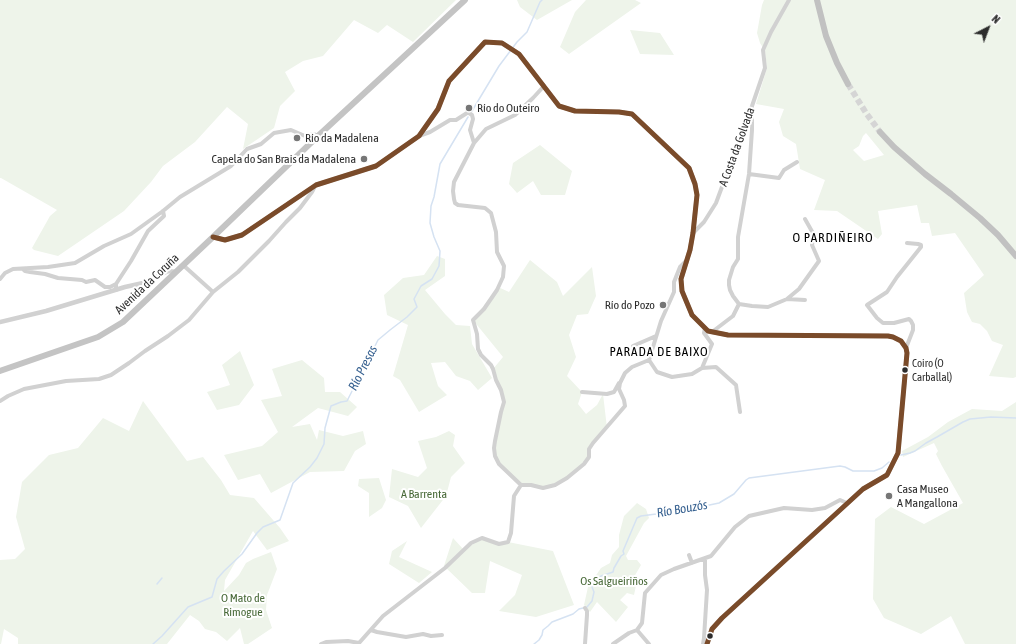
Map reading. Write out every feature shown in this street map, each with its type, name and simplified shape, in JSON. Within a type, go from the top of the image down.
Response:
[{"type":"highway","points":[[817,0],[826,36],[837,63],[848,84]]},
{"type":"highway","points":[[880,132],[924,174],[952,194],[980,218],[998,235],[1016,256]]},
{"type":"main road","name":"Avenida da Coruña","points":[[0,371],[98,337],[123,322],[174,271],[183,265],[318,136],[465,0]]},
{"type":"street","name":"A Costa da Golvada","points":[[693,233],[704,222],[716,203],[765,68],[763,50],[771,32],[789,0]]},
{"type":"street","points":[[419,136],[438,109],[449,80],[485,42],[502,43],[519,54],[559,106],[575,111],[619,112],[632,114],[689,168],[695,184],[696,195],[693,233],[690,250],[681,280],[682,291],[692,315],[708,331],[728,335],[888,336],[897,338],[906,348],[907,353],[898,453],[887,475],[863,489],[717,623],[712,629],[707,644]]},
{"type":"street","points":[[544,86],[515,115],[486,129],[474,143],[454,182],[453,191],[455,203],[458,205],[485,208],[491,213],[496,232],[498,252],[504,266],[503,277],[497,290],[484,309],[474,320],[478,349],[493,369],[504,402],[494,448],[495,456],[499,464],[521,485],[531,485],[543,488],[555,485],[567,478],[584,464],[589,457],[589,449],[593,443],[625,406],[619,389],[620,383]]},
{"type":"street","points":[[752,106],[749,174],[738,236],[738,259],[733,267],[728,285],[739,304],[768,307],[786,299],[799,289],[819,261],[812,245],[814,236],[805,219]]},
{"type":"street","points":[[213,237],[225,240],[242,235],[316,185],[376,166],[419,136],[430,132],[450,120],[456,120],[467,113],[472,115],[473,119],[470,130],[474,143]]},
{"type":"street","points":[[0,279],[5,273],[13,269],[48,268],[75,264],[104,246],[130,234],[180,197],[231,166],[247,149],[261,144],[274,133],[291,130],[305,136],[314,134],[318,136]]},
{"type":"street","points":[[749,174],[779,178],[784,170],[798,162]]},
{"type":"street","points":[[0,402],[8,396],[24,389],[66,381],[99,379],[111,375],[129,363],[189,320],[213,292],[238,272],[269,241],[300,208],[316,185]]},
{"type":"street","points":[[23,268],[25,271],[46,274],[58,278],[82,280],[86,282],[95,280],[105,287],[110,287],[116,284],[148,231],[164,216],[163,211]]},
{"type":"street","points":[[906,348],[913,330],[911,321],[909,319],[894,323],[883,323],[867,305],[887,292],[921,247],[921,245],[918,244],[907,243]]},
{"type":"street","points":[[686,261],[680,267],[674,282],[674,292],[661,320],[649,360],[657,372],[672,377],[692,374],[702,368],[716,367],[736,385],[740,412]]},
{"type":"street","points":[[183,265],[213,292]]},
{"type":"street","points":[[0,322],[143,283],[152,280],[164,272],[174,271]]},
{"type":"street","points":[[159,276],[167,278]]},
{"type":"street","points":[[116,284],[116,290]]},
{"type":"street","points":[[786,299],[805,300]]},
{"type":"street","points":[[712,332],[733,316],[739,304]]},
{"type":"street","points":[[702,368],[712,344],[704,333],[705,328]]},
{"type":"street","points":[[633,346],[656,336]]},
{"type":"street","points":[[582,392],[607,394],[614,392],[625,373],[632,367],[649,360]]},
{"type":"street","points":[[321,644],[326,642],[348,641],[359,643],[383,616],[445,568],[471,543],[482,538],[499,544],[508,542],[511,532],[514,496],[521,485]]},
{"type":"street","points":[[613,644],[629,633],[637,630],[642,623],[646,593],[661,575],[711,556],[735,527],[749,516],[784,508],[812,510],[825,508],[840,500],[847,503]]},
{"type":"street","points":[[689,555],[692,563]]},
{"type":"street","points":[[703,644],[707,590],[705,558]]},
{"type":"street","points":[[585,608],[587,610],[585,644]]},
{"type":"street","points":[[371,630],[406,637],[424,634],[431,636],[442,635]]},
{"type":"street","points":[[637,630],[648,644]]},
{"type":"green space","points":[[0,0],[456,0],[413,42],[387,25],[378,33],[354,20],[323,56],[303,61],[285,72],[295,91],[280,106],[274,128],[243,149],[248,124],[227,107],[195,142],[163,166],[151,182],[124,211],[58,256],[34,250],[32,248],[50,216],[57,210],[0,178]]},
{"type":"green space","points":[[517,0],[572,0],[537,20],[520,7]]},
{"type":"green space","points":[[586,0],[635,0],[641,3],[569,54],[560,47],[575,12]]},
{"type":"green space","points":[[764,0],[1016,0],[1016,377],[989,376],[1003,345],[992,341],[987,331],[980,324],[972,322],[967,312],[964,293],[984,275],[955,233],[932,236],[929,223],[921,223],[917,205],[878,211],[882,234],[878,239],[837,211],[814,210],[825,180],[800,169],[796,144],[783,136],[779,122],[784,109],[756,104],[767,68],[765,51],[760,43],[757,33]],"holes":[[[866,133],[884,155],[864,161],[853,150],[859,146],[863,136]]]},
{"type":"green space","points":[[630,30],[660,33],[674,55],[640,54]]},
{"type":"green space","points":[[540,145],[572,171],[565,195],[541,195],[533,181],[517,193],[509,184],[513,163]]},
{"type":"green space","points":[[437,256],[445,259],[445,276],[425,290],[456,325],[470,326],[472,344],[492,378],[478,390],[470,381],[456,376],[445,362],[431,363],[438,386],[447,395],[419,412],[400,380],[393,376],[408,325],[387,315],[384,295],[403,278],[424,275]]},
{"type":"green space","points":[[530,260],[557,282],[563,296],[592,267],[596,296],[588,314],[577,315],[569,335],[576,357],[567,376],[582,392],[578,404],[586,414],[597,405],[603,394],[607,428],[589,449],[589,457],[567,478],[543,488],[521,485],[499,464],[494,448],[504,402],[493,369],[503,357],[473,320],[498,287],[509,292]]},
{"type":"green space","points":[[240,351],[254,385],[239,405],[217,410],[207,392],[230,385],[222,365]]},
{"type":"green space","points":[[302,360],[324,378],[325,392],[340,392],[357,407],[348,416],[318,408],[292,427],[310,424],[317,440],[319,430],[343,436],[363,431],[366,444],[355,451],[344,471],[310,472],[271,493],[260,474],[238,480],[224,455],[262,446],[278,432],[261,400],[282,396],[272,369]]},
{"type":"green space","name":"O Mato de Rimogue","points":[[143,401],[187,461],[203,457],[221,480],[230,495],[254,498],[280,528],[289,541],[267,550],[253,531],[225,580],[224,591],[239,575],[246,563],[271,552],[277,569],[267,595],[266,610],[272,628],[248,644],[244,644],[240,628],[227,641],[216,632],[205,629],[199,621],[190,615],[167,644],[18,644],[18,638],[4,629],[0,644],[0,560],[15,559],[25,549],[16,517],[22,482],[49,455],[78,448],[103,418],[129,431]]},
{"type":"green space","points":[[1016,402],[1016,644],[965,644],[951,616],[921,634],[884,618],[873,599],[875,519],[891,507],[924,524],[963,503],[936,454],[938,451],[934,443],[903,457],[902,451],[928,437],[948,422],[972,409],[1002,411]]},
{"type":"green space","name":"A Barrenta","points":[[449,431],[455,435],[453,446],[465,463],[451,477],[446,496],[421,528],[408,506],[389,497],[392,469],[418,477],[427,468],[418,441],[436,437]]},
{"type":"green space","points":[[379,478],[386,500],[382,508],[369,517],[369,493],[358,486],[359,479]]},
{"type":"green space","name":"Os Salgueiriños","points":[[637,503],[646,509],[649,518],[644,523],[626,556],[628,560],[637,560],[641,565],[634,577],[637,581],[634,595],[627,593],[620,600],[628,607],[616,622],[597,602],[590,612],[584,605],[588,587],[601,568],[610,563],[612,555],[619,547],[619,535],[624,516]]},
{"type":"green space","points":[[453,538],[464,550],[482,538],[499,544],[508,542],[553,551],[574,605],[536,617],[499,611],[515,595],[522,575],[490,561],[485,593],[472,593],[444,566]]},
{"type":"green space","points":[[407,541],[399,557],[432,572],[419,583],[389,564],[392,551]]},
{"type":"waterway","name":"Río Presas","points":[[472,111],[499,66],[517,42],[527,32],[542,0]]},
{"type":"waterway","name":"Río Presas","points":[[153,644],[188,607],[212,597],[217,579],[242,554],[257,533],[263,527],[280,520],[293,483],[310,467],[317,458],[324,444],[325,428],[331,406],[347,401],[378,340],[417,307],[414,299],[421,286],[432,279],[439,266],[440,251],[430,223],[431,206],[440,164],[468,117]]},
{"type":"waterway","name":"Río Bouzós","points":[[901,455],[915,451],[926,443],[970,419],[991,417],[1016,418]]},
{"type":"waterway","name":"Río Bouzós","points":[[534,644],[539,640],[543,630],[552,622],[573,614],[579,609],[587,607],[592,601],[594,592],[592,587],[601,576],[613,572],[621,556],[624,554],[623,551],[637,518],[683,507],[700,507],[719,503],[734,494],[749,478],[840,466],[853,471],[874,471],[882,468],[889,462]]},
{"type":"waterway","points":[[157,584],[162,578]]},
{"type":"tunnel","points":[[848,84],[880,132]]},
{"type":"transit line","points":[[213,237],[225,240],[242,235],[316,185],[376,166],[419,136],[438,109],[449,81],[485,42],[502,43],[519,54],[559,106],[575,111],[619,112],[632,114],[689,168],[695,184],[697,195],[693,233],[690,250],[681,279],[682,291],[692,315],[708,331],[728,335],[888,336],[901,341],[906,348],[907,353],[898,453],[887,475],[863,489],[722,618],[712,629],[707,644]]},
{"type":"place","name":"Río do Outeiro","points":[[469,108]]},
{"type":"place","name":"Río da Madalena","points":[[297,138]]},
{"type":"place","name":"Capela do San Brais da Madalena","points":[[364,159]]},
{"type":"place","name":"Río do Pozo","points":[[663,305]]},
{"type":"place","name":"Coiro (O Carballal)","points":[[905,370]]},
{"type":"place","name":"Casa Museo A Mangallona","points":[[889,496]]},
{"type":"district","name":"O PARDIÑEIRO","points":[[833,238]]},
{"type":"district","name":"PARADA DE BAIXO","points":[[659,352]]}]
